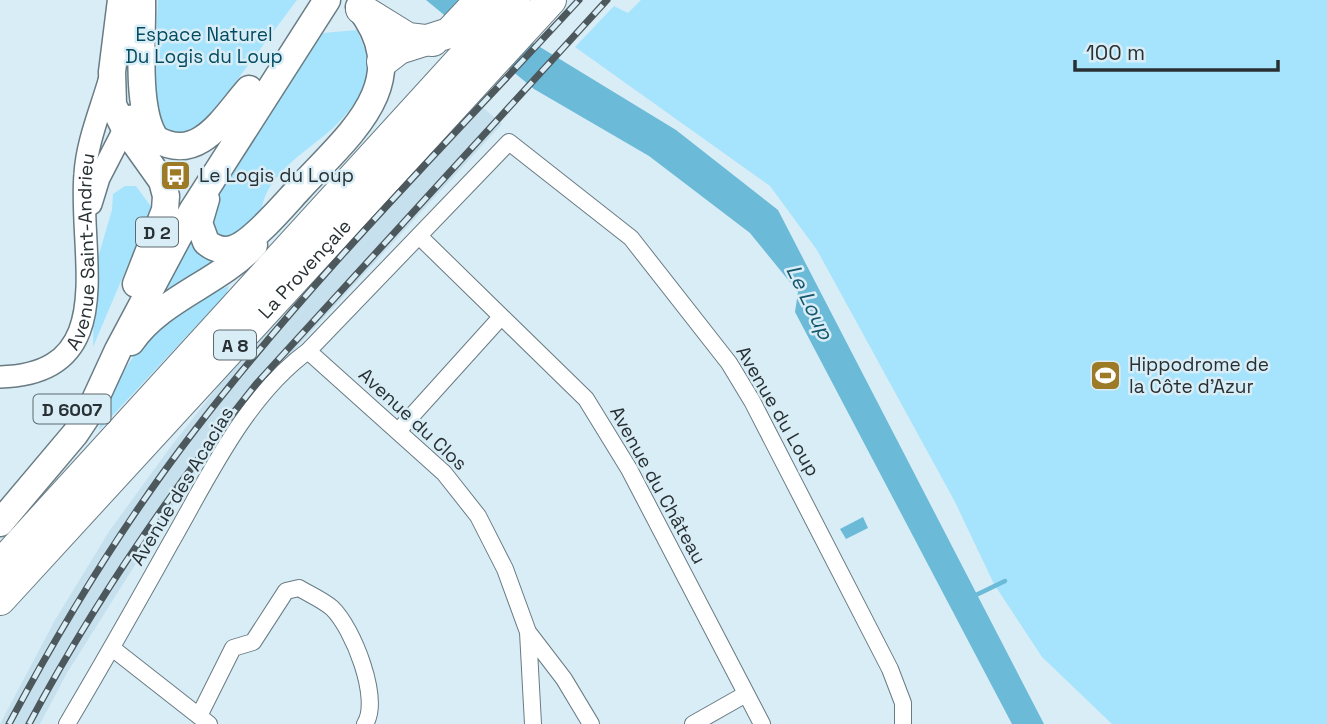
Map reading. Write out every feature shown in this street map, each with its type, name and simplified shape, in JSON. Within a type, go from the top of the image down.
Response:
[{"type":"highway","points":[[382,62],[399,49],[443,35],[480,0]]},
{"type":"highway","name":"La Provençale","points":[[0,600],[459,82],[515,0]]},
{"type":"highway","name":"La Provençale","points":[[0,565],[459,82],[551,0]]},
{"type":"highway","points":[[357,4],[408,38],[443,35]]},
{"type":"main road","name":"D 2","points":[[121,0],[112,72],[113,106],[125,129],[152,150]]},
{"type":"main road","name":"D 2","points":[[128,304],[165,210],[165,189],[152,150],[143,92],[142,0]]},
{"type":"main road","name":"D 6007","points":[[0,505],[65,421],[191,182],[249,89],[315,0]]},
{"type":"main road","name":"D 6007","points":[[0,523],[75,434],[106,382],[118,350],[192,211],[327,0]]},
{"type":"main road","points":[[212,183],[200,214],[200,230],[206,242],[223,250],[244,243],[293,195],[369,111],[380,83],[382,62],[378,40],[357,4]]},
{"type":"main road","points":[[152,150],[184,148],[202,141],[249,89]]},
{"type":"main road","points":[[106,382],[136,334],[250,250],[282,215],[293,195]]},
{"type":"street","name":"Avenue Saint-Andrieu","points":[[0,377],[44,372],[67,356],[73,346],[84,312],[87,220],[84,189],[91,140],[112,72]]},
{"type":"street","name":"D 2","points":[[87,220],[95,188],[143,92]]},
{"type":"street","points":[[125,129],[107,130],[91,140],[95,149],[108,161],[130,158],[152,150]]},
{"type":"street","name":"Avenue des Acacias","points":[[67,724],[228,443],[282,374],[308,351],[509,142]]},
{"type":"street","name":"Avenue du Loup","points":[[509,142],[631,238],[729,363],[758,413],[890,669],[903,703],[903,724]]},
{"type":"street","name":"Avenue du Château","points":[[419,236],[586,399],[629,469],[762,724]]},
{"type":"street","points":[[399,430],[501,317]]},
{"type":"street","name":"Avenue du Clos","points":[[308,351],[444,473],[478,516],[505,569],[528,632],[533,724]]},
{"type":"street","points":[[112,648],[204,720],[233,648],[247,646],[253,642],[286,591],[299,588],[332,608],[356,644],[368,685],[371,714],[365,724]]},
{"type":"street","points":[[528,632],[564,679],[591,724]]},
{"type":"street","points":[[693,724],[746,694]]},
{"type":"shaded area","points":[[474,100],[502,124],[298,346],[216,444],[169,511],[67,673],[40,724],[0,724],[55,620],[110,530],[172,445],[239,360]]},
{"type":"green space","name":"Espace Naturel Du Logis du Loup","points":[[158,0],[297,0],[198,132],[169,134],[162,122],[156,89]]},
{"type":"green space","name":"Hippodrome de la Côte d'Azur","points":[[641,0],[1327,0],[1327,724],[1112,724],[1042,657],[994,584],[954,500],[817,250],[770,186],[575,47],[614,6],[628,13]]},
{"type":"green space","points":[[357,30],[374,72],[361,94],[332,129],[276,178],[263,203],[261,217],[239,239],[221,239],[209,227],[206,213],[270,108],[323,33]]},
{"type":"green space","points":[[125,186],[136,186],[152,208],[93,347],[95,268],[112,210],[113,194]]},
{"type":"green space","points":[[187,240],[226,267],[161,295]]},
{"type":"green space","points":[[229,286],[226,294],[99,430],[108,402],[123,372],[152,334],[186,307]]},
{"type":"water","name":"Le Loup","points":[[426,0],[463,0],[676,130],[778,210],[1044,724],[1012,724],[795,312],[798,292],[750,233],[649,156],[534,89]]},
{"type":"water","points":[[863,517],[868,528],[846,539],[840,529]]},
{"type":"waterway","points":[[976,595],[1005,581]]},
{"type":"railway","points":[[9,724],[96,573],[195,430],[334,264],[579,0]]},
{"type":"railway","points":[[29,724],[80,634],[135,548],[194,464],[257,383],[607,0]]},
{"type":"place","name":"Le Logis du Loup","points":[[176,175]]},
{"type":"place","name":"Hippodrome de la Côte d'Azur","points":[[1106,375]]}]
